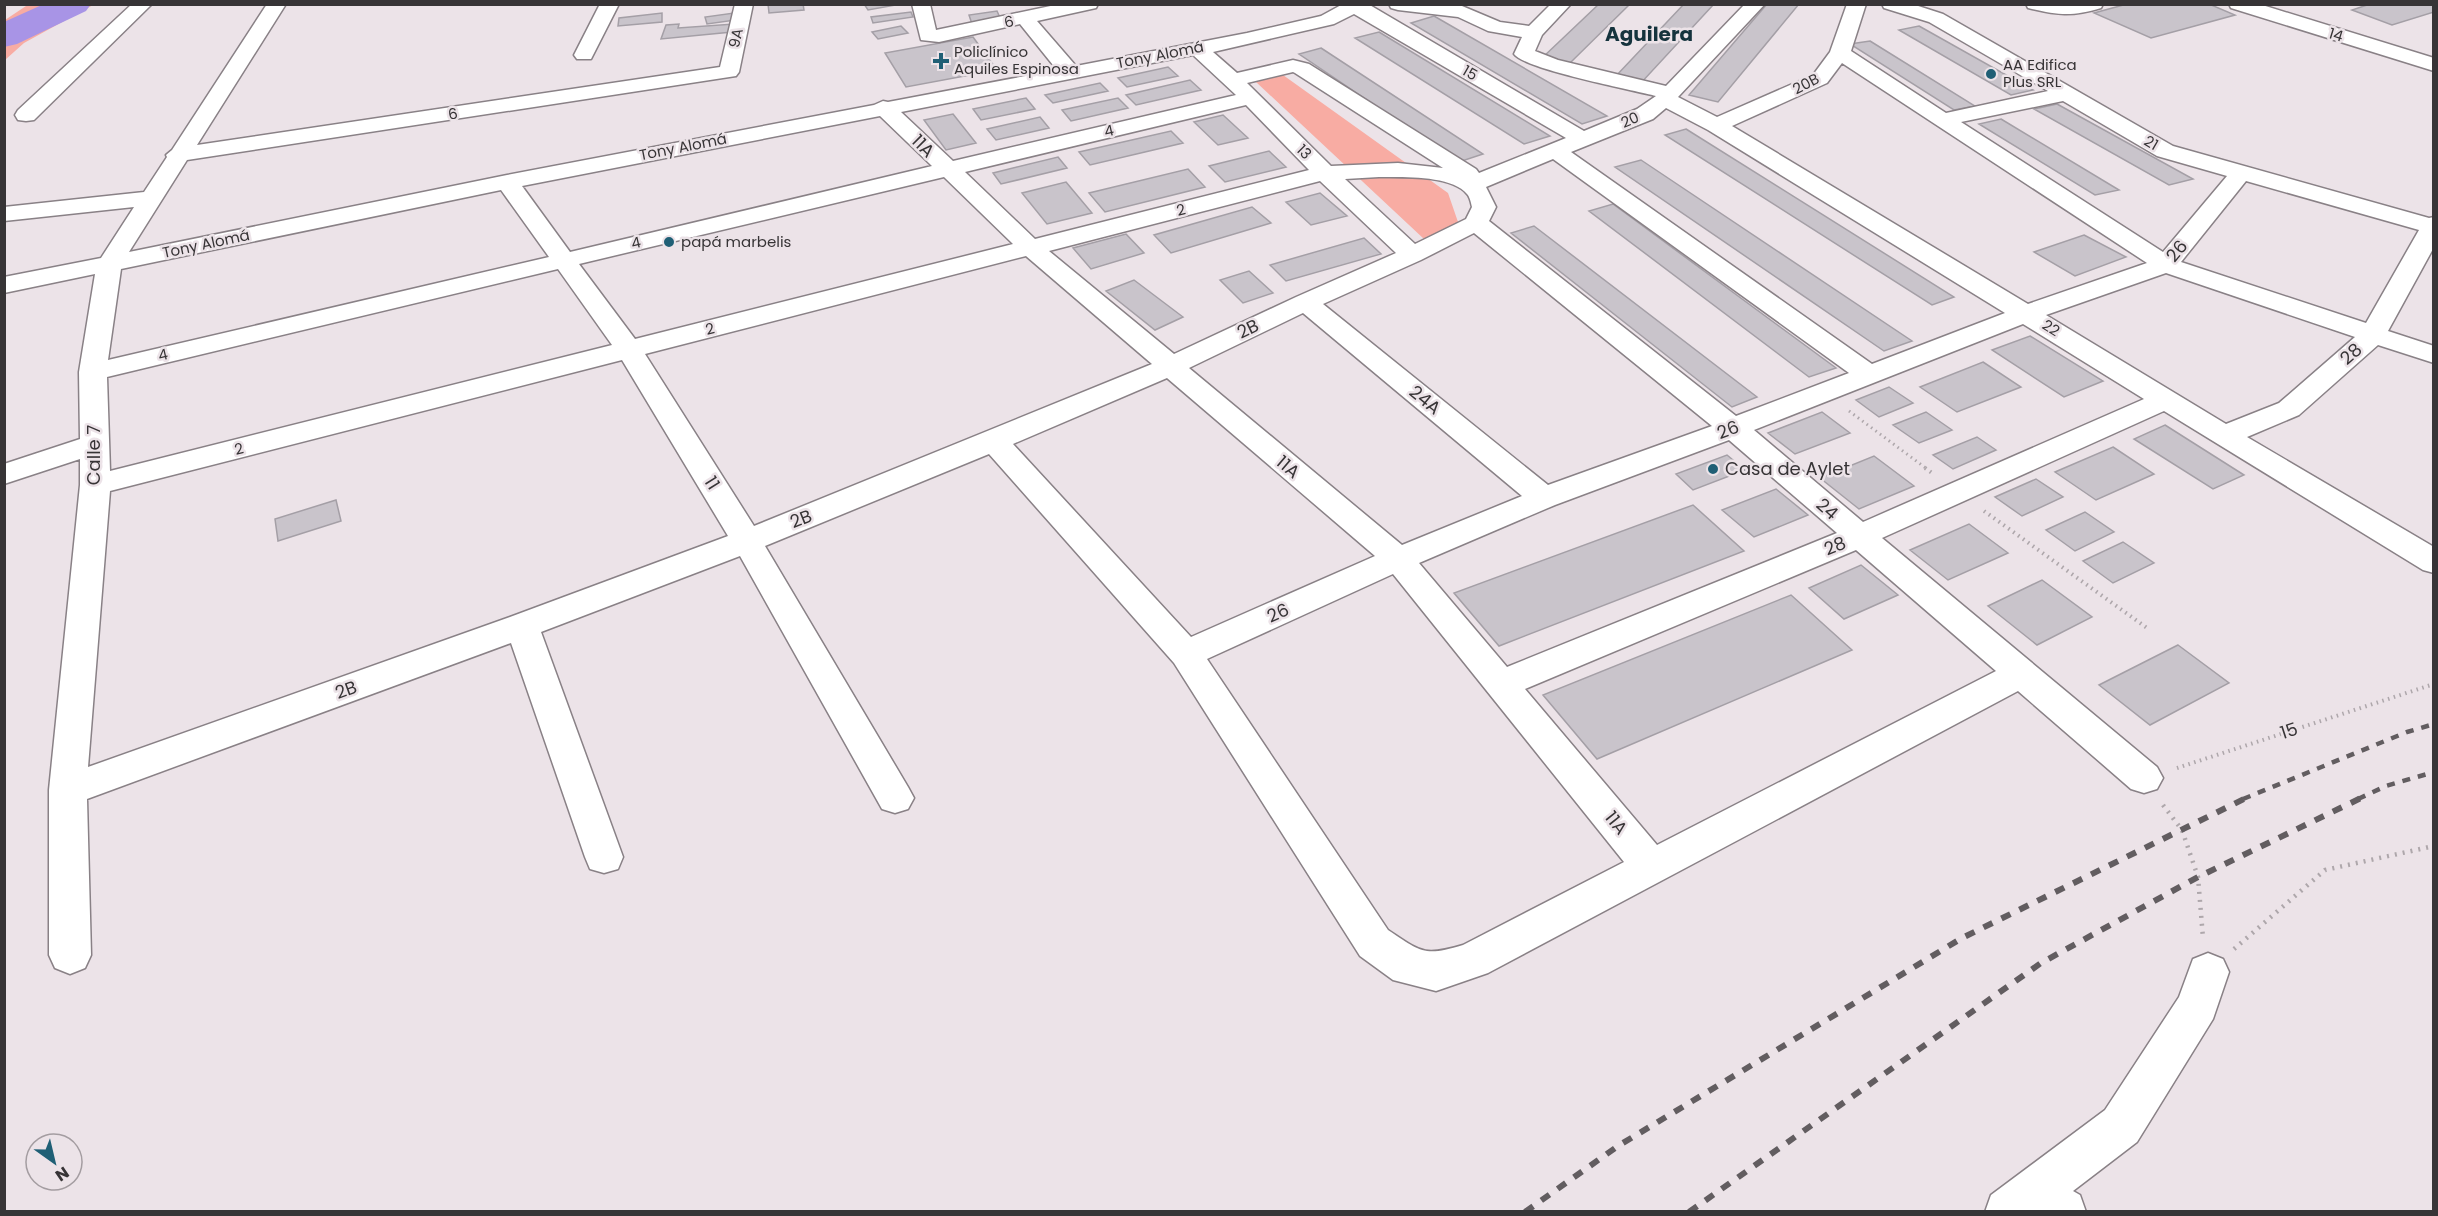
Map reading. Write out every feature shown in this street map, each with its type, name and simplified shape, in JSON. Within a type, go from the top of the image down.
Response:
[{"type":"street","points":[[26,115],[143,4]]},
{"type":"street","name":"Calle 7","points":[[70,955],[68,790],[95,485],[93,372],[109,264],[177,155],[277,4]]},
{"type":"street","points":[[584,55],[610,4]]},
{"type":"street","name":"9A","points":[[729,72],[744,4]]},
{"type":"street","name":"6","points":[[921,4],[928,36],[939,36],[1089,4]]},
{"type":"street","points":[[1309,4],[1327,20]]},
{"type":"street","points":[[1398,4],[1462,12],[1495,27],[1533,33],[1562,4]]},
{"type":"street","name":"20","points":[[1475,183],[1645,114],[1667,96],[1756,4]]},
{"type":"street","name":"20B","points":[[1716,125],[1820,79],[1840,53],[1857,4]]},
{"type":"street","name":"21","points":[[1891,4],[1936,18],[2165,152],[2433,226]]},
{"type":"street","points":[[2035,4],[2075,10],[2094,4]]},
{"type":"street","name":"14","points":[[2238,4],[2433,65]]},
{"type":"street","name":"Tony Alomá","points":[[4,285],[883,107],[1197,48],[1327,20],[1357,6]]},
{"type":"street","name":"15","points":[[1357,6],[1584,140]]},
{"type":"street","points":[[2276,16],[2308,8]]},
{"type":"street","points":[[1025,18],[1070,72]]},
{"type":"street","name":"22","points":[[1533,33],[1524,51],[1529,56],[1667,96],[2028,313],[2222,436],[2433,562]]},
{"type":"street","name":"13","points":[[1197,48],[1233,80],[1325,173],[1412,255]]},
{"type":"street","points":[[1840,53],[2166,265],[2433,355]]},
{"type":"street","points":[[1233,80],[1293,66],[1302,68],[1475,183],[1484,207],[1476,224]]},
{"type":"street","name":"6","points":[[177,155],[729,72]]},
{"type":"street","points":[[1942,120],[2065,94]]},
{"type":"street","name":"4","points":[[93,372],[1249,98]]},
{"type":"street","name":"11A","points":[[883,107],[946,170],[1031,248],[1398,559],[1651,866]]},
{"type":"street","points":[[1556,151],[1870,375]]},
{"type":"street","name":"2","points":[[95,485],[1325,173],[1410,171],[1475,183]]},
{"type":"street","name":"26","points":[[1186,654],[1398,559],[1544,498],[1733,428],[2028,313],[2166,265],[2241,173]]},
{"type":"street","name":"11","points":[[507,182],[629,350],[747,541],[895,798]]},
{"type":"street","points":[[4,214],[150,198]]},
{"type":"street","name":"2B","points":[[68,790],[522,626],[747,541],[1169,367],[1476,224]]},
{"type":"street","name":"24","points":[[1476,224],[1733,428],[2144,778]]},
{"type":"street","name":"28","points":[[2222,436],[2289,409],[2373,335],[2433,226]]},
{"type":"street","name":"24A","points":[[1305,302],[1544,498]]},
{"type":"street","name":"28","points":[[1502,684],[1859,536],[2165,400]]},
{"type":"street","points":[[994,441],[1186,654],[1374,944],[1408,967],[1436,972],[1473,960],[2020,674]]},
{"type":"street","points":[[4,474],[94,444]]},
{"type":"street","points":[[522,626],[604,857]]},
{"type":"street","points":[[2035,1205],[2121,1126],[2198,1005],[2208,972]]},
{"type":"path","name":"15","points":[[2144,778],[2433,684]]},
{"type":"path","points":[[2144,778],[2182,830],[2198,877],[2208,972]]},
{"type":"path","points":[[2208,972],[2325,870],[2433,846]]},
{"type":"shaded area","points":[[29,4],[93,5],[24,43],[5,60],[5,20]]},
{"type":"shaded area","points":[[1283,75],[1448,193],[1458,222],[1424,239],[1256,82]]},
{"type":"building","points":[[768,4],[803,4],[804,10],[769,13]]},
{"type":"building","points":[[864,4],[901,4],[868,10]]},
{"type":"building","points":[[1599,4],[1630,4],[1569,64],[1542,58]]},
{"type":"building","points":[[1684,4],[1714,4],[1640,84],[1614,78]]},
{"type":"building","points":[[1767,4],[1799,4],[1718,102],[1689,95]]},
{"type":"building","points":[[2127,4],[2209,4],[2235,15],[2151,38],[2094,13]]},
{"type":"building","points":[[2370,4],[2434,4],[2434,12],[2392,25],[2352,10]]},
{"type":"building","points":[[997,11],[1001,20],[972,24],[969,15]]},
{"type":"building","points":[[911,12],[913,17],[873,23],[871,17]]},
{"type":"building","points":[[662,13],[662,22],[618,26],[619,18]]},
{"type":"building","points":[[734,13],[736,20],[707,24],[705,17]]},
{"type":"building","points":[[1434,16],[1607,116],[1582,124],[1411,23]]},
{"type":"building","points":[[679,24],[678,28],[734,24],[732,32],[661,39],[666,25]]},
{"type":"building","points":[[901,26],[908,33],[878,39],[872,32]]},
{"type":"building","points":[[1919,26],[2033,90],[2011,95],[1899,30]]},
{"type":"building","points":[[1379,32],[1550,136],[1524,144],[1355,38]]},
{"type":"building","name":"Policlínico Aquiles Espinosa","points":[[973,37],[997,70],[906,87],[885,53]]},
{"type":"building","points":[[1870,41],[1975,106],[1954,110],[1850,44]]},
{"type":"building","points":[[1321,48],[1483,154],[1459,162],[1299,54]]},
{"type":"building","points":[[1168,67],[1178,76],[1127,87],[1118,78]]},
{"type":"building","points":[[1190,80],[1201,90],[1136,105],[1126,95]]},
{"type":"building","points":[[1100,83],[1108,91],[1053,103],[1045,95]]},
{"type":"building","points":[[1026,98],[1035,109],[981,120],[973,109]]},
{"type":"building","points":[[1118,98],[1128,108],[1071,121],[1062,110]]},
{"type":"building","points":[[2057,104],[2193,179],[2169,185],[2034,109]]},
{"type":"building","points":[[953,114],[976,143],[946,150],[924,120]]},
{"type":"building","points":[[1223,115],[1248,138],[1218,145],[1194,122]]},
{"type":"building","points":[[1040,117],[1049,128],[996,140],[987,129]]},
{"type":"building","points":[[2001,119],[2119,190],[2095,195],[1979,124]]},
{"type":"building","points":[[1686,129],[1954,297],[1932,305],[1665,135]]},
{"type":"building","points":[[1171,131],[1183,143],[1090,165],[1079,152]]},
{"type":"building","points":[[1269,151],[1286,167],[1225,182],[1209,166]]},
{"type":"building","points":[[1058,157],[1067,168],[1001,184],[993,173]]},
{"type":"building","points":[[1641,160],[1912,341],[1884,351],[1615,167]]},
{"type":"building","points":[[1188,169],[1205,187],[1105,212],[1089,193]]},
{"type":"building","points":[[1066,182],[1092,213],[1047,224],[1022,193]]},
{"type":"building","points":[[1320,193],[1347,216],[1311,225],[1286,202]]},
{"type":"building","points":[[1613,204],[1836,368],[1809,377],[1589,211]]},
{"type":"building","points":[[1252,207],[1271,223],[1171,253],[1154,235]]},
{"type":"building","points":[[1534,226],[1757,397],[1732,407],[1511,233]]},
{"type":"building","points":[[1126,234],[1144,253],[1091,269],[1073,248]]},
{"type":"building","points":[[2084,235],[2126,257],[2075,276],[2034,252]]},
{"type":"building","points":[[1364,238],[1381,254],[1286,281],[1270,265]]},
{"type":"building","points":[[1249,271],[1273,293],[1243,303],[1220,280]]},
{"type":"building","points":[[1134,280],[1183,317],[1155,330],[1106,291]]},
{"type":"building","points":[[2030,336],[2103,381],[2064,397],[1992,350]]},
{"type":"building","points":[[1983,362],[2021,387],[1957,412],[1920,387]]},
{"type":"building","points":[[1889,387],[1913,403],[1879,417],[1856,400]]},
{"type":"building","points":[[1822,412],[1850,433],[1795,454],[1768,433]]},
{"type":"building","points":[[1926,412],[1952,430],[1919,443],[1893,425]]},
{"type":"building","points":[[2165,425],[2244,475],[2213,489],[2134,439]]},
{"type":"building","points":[[1977,437],[1996,450],[1953,469],[1933,455]]},
{"type":"building","points":[[2113,447],[2154,474],[2096,500],[2055,472]]},
{"type":"building","points":[[1727,455],[1745,470],[1693,490],[1676,474]]},
{"type":"building","points":[[1874,456],[1914,486],[1859,509],[1820,478]]},
{"type":"building","points":[[2036,479],[2063,497],[2022,516],[1995,497]]},
{"type":"building","points":[[1776,489],[1808,515],[1754,537],[1722,510]]},
{"type":"building","points":[[336,500],[341,521],[278,541],[275,519]]},
{"type":"building","points":[[1693,505],[1744,551],[1499,646],[1454,593]]},
{"type":"building","points":[[2085,512],[2114,532],[2075,551],[2046,530]]},
{"type":"building","points":[[1969,524],[2008,553],[1948,580],[1910,550]]},
{"type":"building","points":[[2123,542],[2154,563],[2113,583],[2083,561]]},
{"type":"building","points":[[1861,565],[1898,595],[1844,619],[1809,588]]},
{"type":"building","points":[[2042,580],[2092,617],[2037,645],[1988,606]]},
{"type":"building","points":[[1791,595],[1852,650],[1597,759],[1543,695]]},
{"type":"building","points":[[2178,645],[2229,683],[2150,725],[2099,685]]},
{"type":"waterway","points":[[4,36],[74,4]]},
{"type":"railway","points":[[2243,799],[2407,732],[2434,724]]},
{"type":"railway","points":[[2358,799],[2386,786],[2434,772]]},
{"type":"railway","points":[[1525,1212],[1618,1146],[1962,938],[2246,798]]},
{"type":"railway","points":[[1689,1212],[2041,963],[2198,877],[2361,798]]},
{"type":"place","name":"Policlínico Aquiles Espinosa","points":[[941,61]]},
{"type":"place","name":"AA Edifica Plus SRL","points":[[1991,74]]},
{"type":"place","name":"papá marbelis","points":[[669,242]]},
{"type":"place","name":"Casa de Aylet","points":[[1713,469]]},
{"type":"district","name":"Aguilera","points":[[1649,34]]}]
